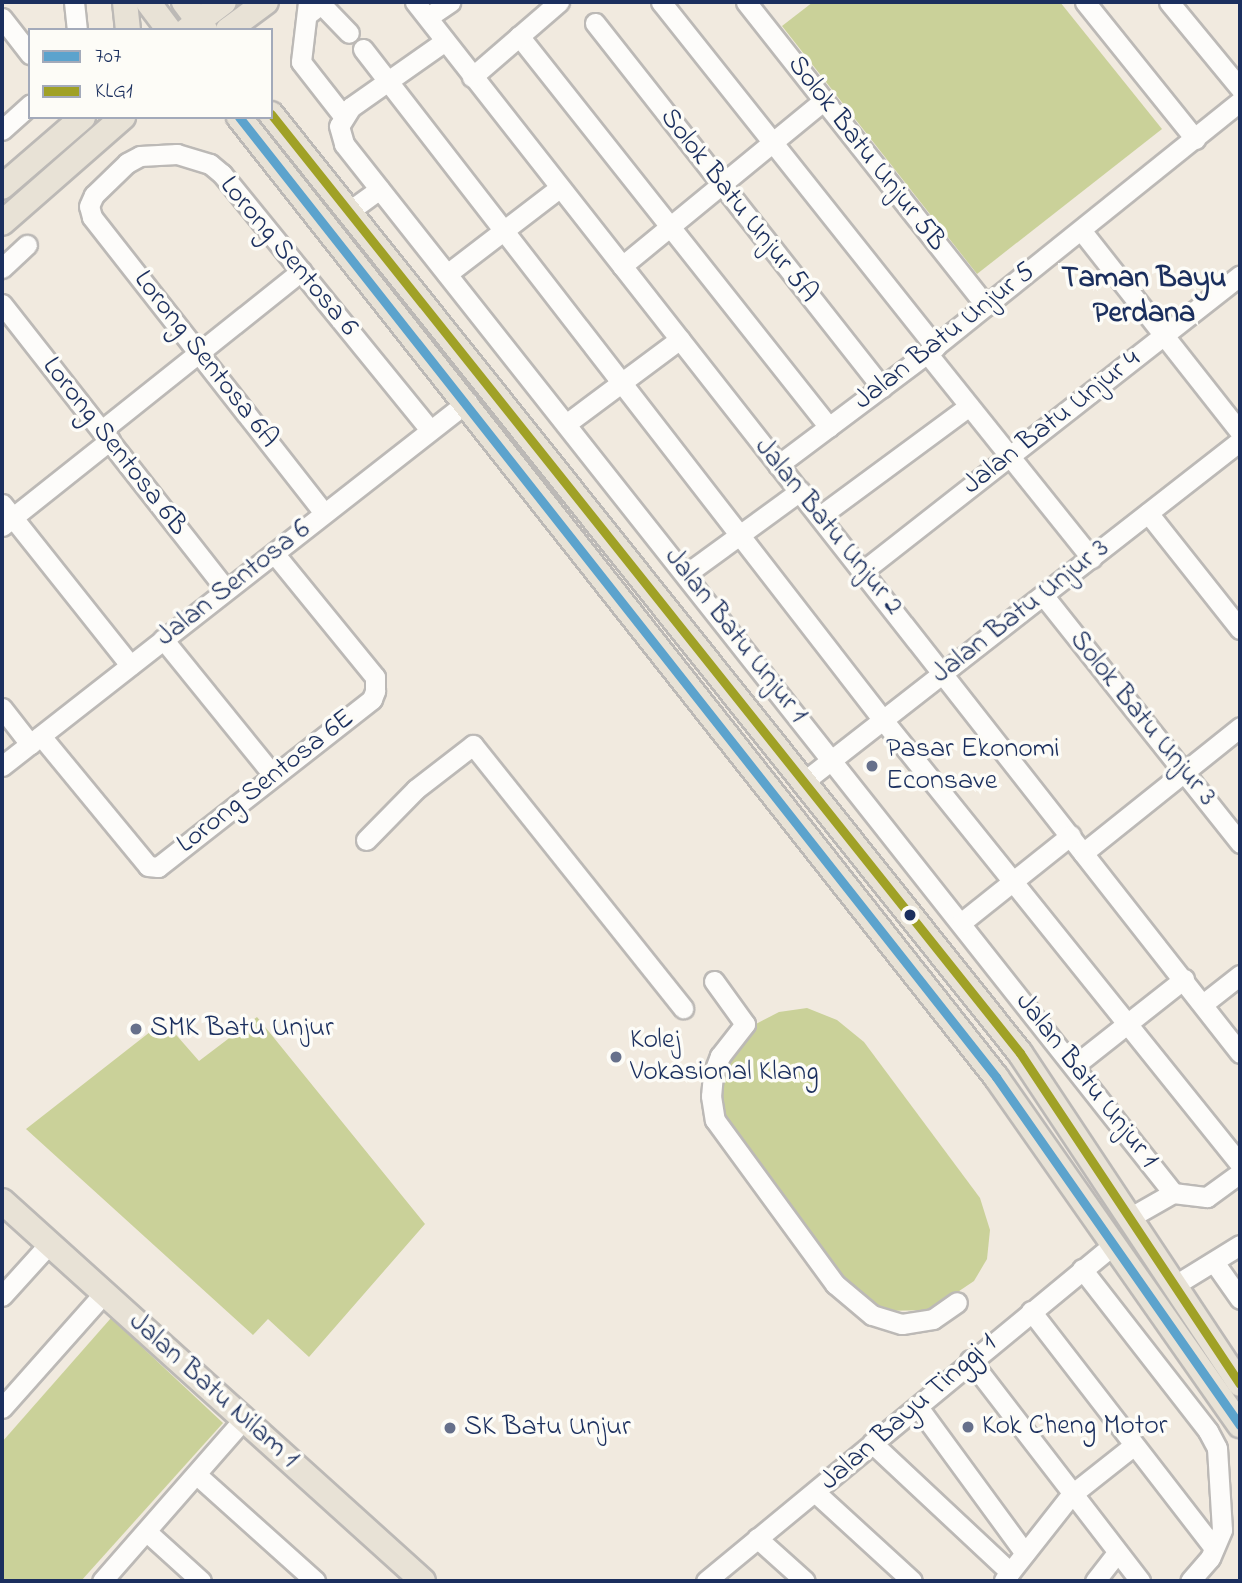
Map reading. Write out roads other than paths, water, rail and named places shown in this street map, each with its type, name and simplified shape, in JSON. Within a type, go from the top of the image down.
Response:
[{"type":"main road","points":[[125,2],[128,28]]},
{"type":"main road","points":[[148,2],[168,28]]},
{"type":"main road","points":[[193,21],[224,2]]},
{"type":"main road","points":[[231,28],[268,2]]},
{"type":"main road","points":[[259,28],[268,2]]},
{"type":"main road","points":[[273,117],[1020,1053],[1240,1384]]},
{"type":"main road","points":[[2,187],[81,119]]},
{"type":"main road","points":[[2,223],[123,119]]},
{"type":"main road","points":[[241,119],[467,402],[996,1077],[1240,1425]]},
{"type":"main road","points":[[797,823],[795,796],[802,783]]},
{"type":"main road","name":"Jalan Batu Nilam 1","points":[[2,1201],[423,1581]]},
{"type":"street","points":[[74,2],[77,28]]},
{"type":"street","points":[[421,9],[450,2]]},
{"type":"street","points":[[472,77],[559,2]]},
{"type":"street","points":[[661,2],[931,350],[970,407],[1091,558]]},
{"type":"street","name":"Solok Batu Unjur 5B","points":[[746,2],[986,306]]},
{"type":"street","points":[[1085,2],[1195,139]]},
{"type":"street","points":[[1169,2],[1240,88]]},
{"type":"street","points":[[349,33],[321,4],[308,8],[301,62],[344,117],[386,80],[445,41]]},
{"type":"street","name":"Jalan Batu Unjur 2","points":[[421,9],[778,465],[944,672],[1240,1054]]},
{"type":"street","points":[[2,18],[28,51]]},
{"type":"street","name":"Solok Batu Unjur 5A","points":[[595,23],[882,388]]},
{"type":"street","points":[[519,36],[829,427]]},
{"type":"street","points":[[363,49],[883,720],[1240,1164]]},
{"type":"street","points":[[622,267],[824,100]]},
{"type":"street","points":[[2,130],[28,107]]},
{"type":"street","name":"Jalan Batu Unjur 5","points":[[778,465],[931,350],[1195,139],[1236,112]]},
{"type":"street","name":"Jalan Batu Unjur 1","points":[[344,117],[339,126],[344,144],[1173,1192],[1207,1197],[1240,1173]]},
{"type":"street","name":"Lorong Sentosa 6","points":[[89,206],[127,163],[140,156],[177,154],[197,159],[222,174],[430,430]]},
{"type":"street","points":[[447,274],[559,187]]},
{"type":"street","points":[[348,212],[380,189]]},
{"type":"street","name":"Lorong Sentosa 6A","points":[[89,206],[92,217],[201,352],[324,513]]},
{"type":"street","points":[[1081,230],[1240,432]]},
{"type":"street","points":[[2,268],[27,244]]},
{"type":"street","points":[[130,665],[5,516],[301,271]]},
{"type":"street","name":"Jalan Batu Unjur 4","points":[[863,571],[1240,275]]},
{"type":"street","name":"Lorong Sentosa 6B","points":[[2,304],[226,590]]},
{"type":"street","points":[[566,424],[680,339]]},
{"type":"street","name":"Jalan Sentosa 6","points":[[2,766],[467,402]]},
{"type":"street","points":[[820,516],[970,407]]},
{"type":"street","name":"Jalan Batu Unjur 3","points":[[802,783],[1240,441]]},
{"type":"street","points":[[686,574],[800,491]]},
{"type":"street","points":[[1149,513],[1240,629]]},
{"type":"street","name":"Lorong Sentosa 6E","points":[[36,740],[154,868],[372,699],[375,677],[274,552]]},
{"type":"street","name":"Solok Batu Unjur 3","points":[[1043,595],[1240,843]]},
{"type":"street","points":[[163,639],[273,775]]},
{"type":"street","points":[[2,708],[36,740]]},
{"type":"street","points":[[1083,853],[1240,727]]},
{"type":"street","points":[[366,840],[416,789],[473,745],[683,1008]]},
{"type":"street","points":[[962,922],[1071,835]]},
{"type":"street","points":[[1203,1004],[1240,975]]},
{"type":"street","points":[[1075,1065],[1184,979]]},
{"type":"street","points":[[714,981],[745,1024],[720,1056],[713,1074],[711,1096],[715,1120],[835,1284],[872,1315],[902,1324],[933,1319],[957,1302]]},
{"type":"street","points":[[1129,1218],[1173,1192]]},
{"type":"street","points":[[2,1296],[49,1244]]},
{"type":"street","name":"Jalan Bayu Tinggi 1","points":[[706,1581],[816,1493],[970,1360],[1112,1245]]},
{"type":"street","points":[[1175,1285],[1240,1245]]},
{"type":"street","points":[[1214,1262],[1240,1299]]},
{"type":"street","points":[[1082,1269],[1208,1432],[1216,1448],[1222,1530],[1214,1548],[1190,1581]]},
{"type":"street","points":[[3,1405],[104,1293]]},
{"type":"street","points":[[1031,1311],[1214,1548]]},
{"type":"street","points":[[970,1360],[1139,1581]]},
{"type":"street","points":[[918,1407],[1025,1553]]},
{"type":"street","points":[[102,1581],[244,1419]]},
{"type":"street","points":[[872,1443],[1007,1577],[1071,1494],[1133,1446]]},
{"type":"street","points":[[197,1475],[315,1581]]},
{"type":"street","points":[[816,1493],[912,1581]]},
{"type":"street","points":[[147,1532],[201,1581]]},
{"type":"street","points":[[757,1538],[805,1581]]},
{"type":"street","points":[[1095,1581],[1117,1553]]},
{"type":"place","name":"Pasar Ekonomi Econsave","points":[[872,766]]},
{"type":"place","name":"SMK Batu Unjur","points":[[136,1029]]},
{"type":"place","name":"Kolej Vokasional Klang","points":[[616,1057]]},
{"type":"place","name":"Kok Cheng Motor","points":[[968,1427]]},
{"type":"place","name":"SK Batu Unjur","points":[[450,1428]]},
{"type":"district","name":"Taman Bayu Perdana","points":[[1144,296]]}]
